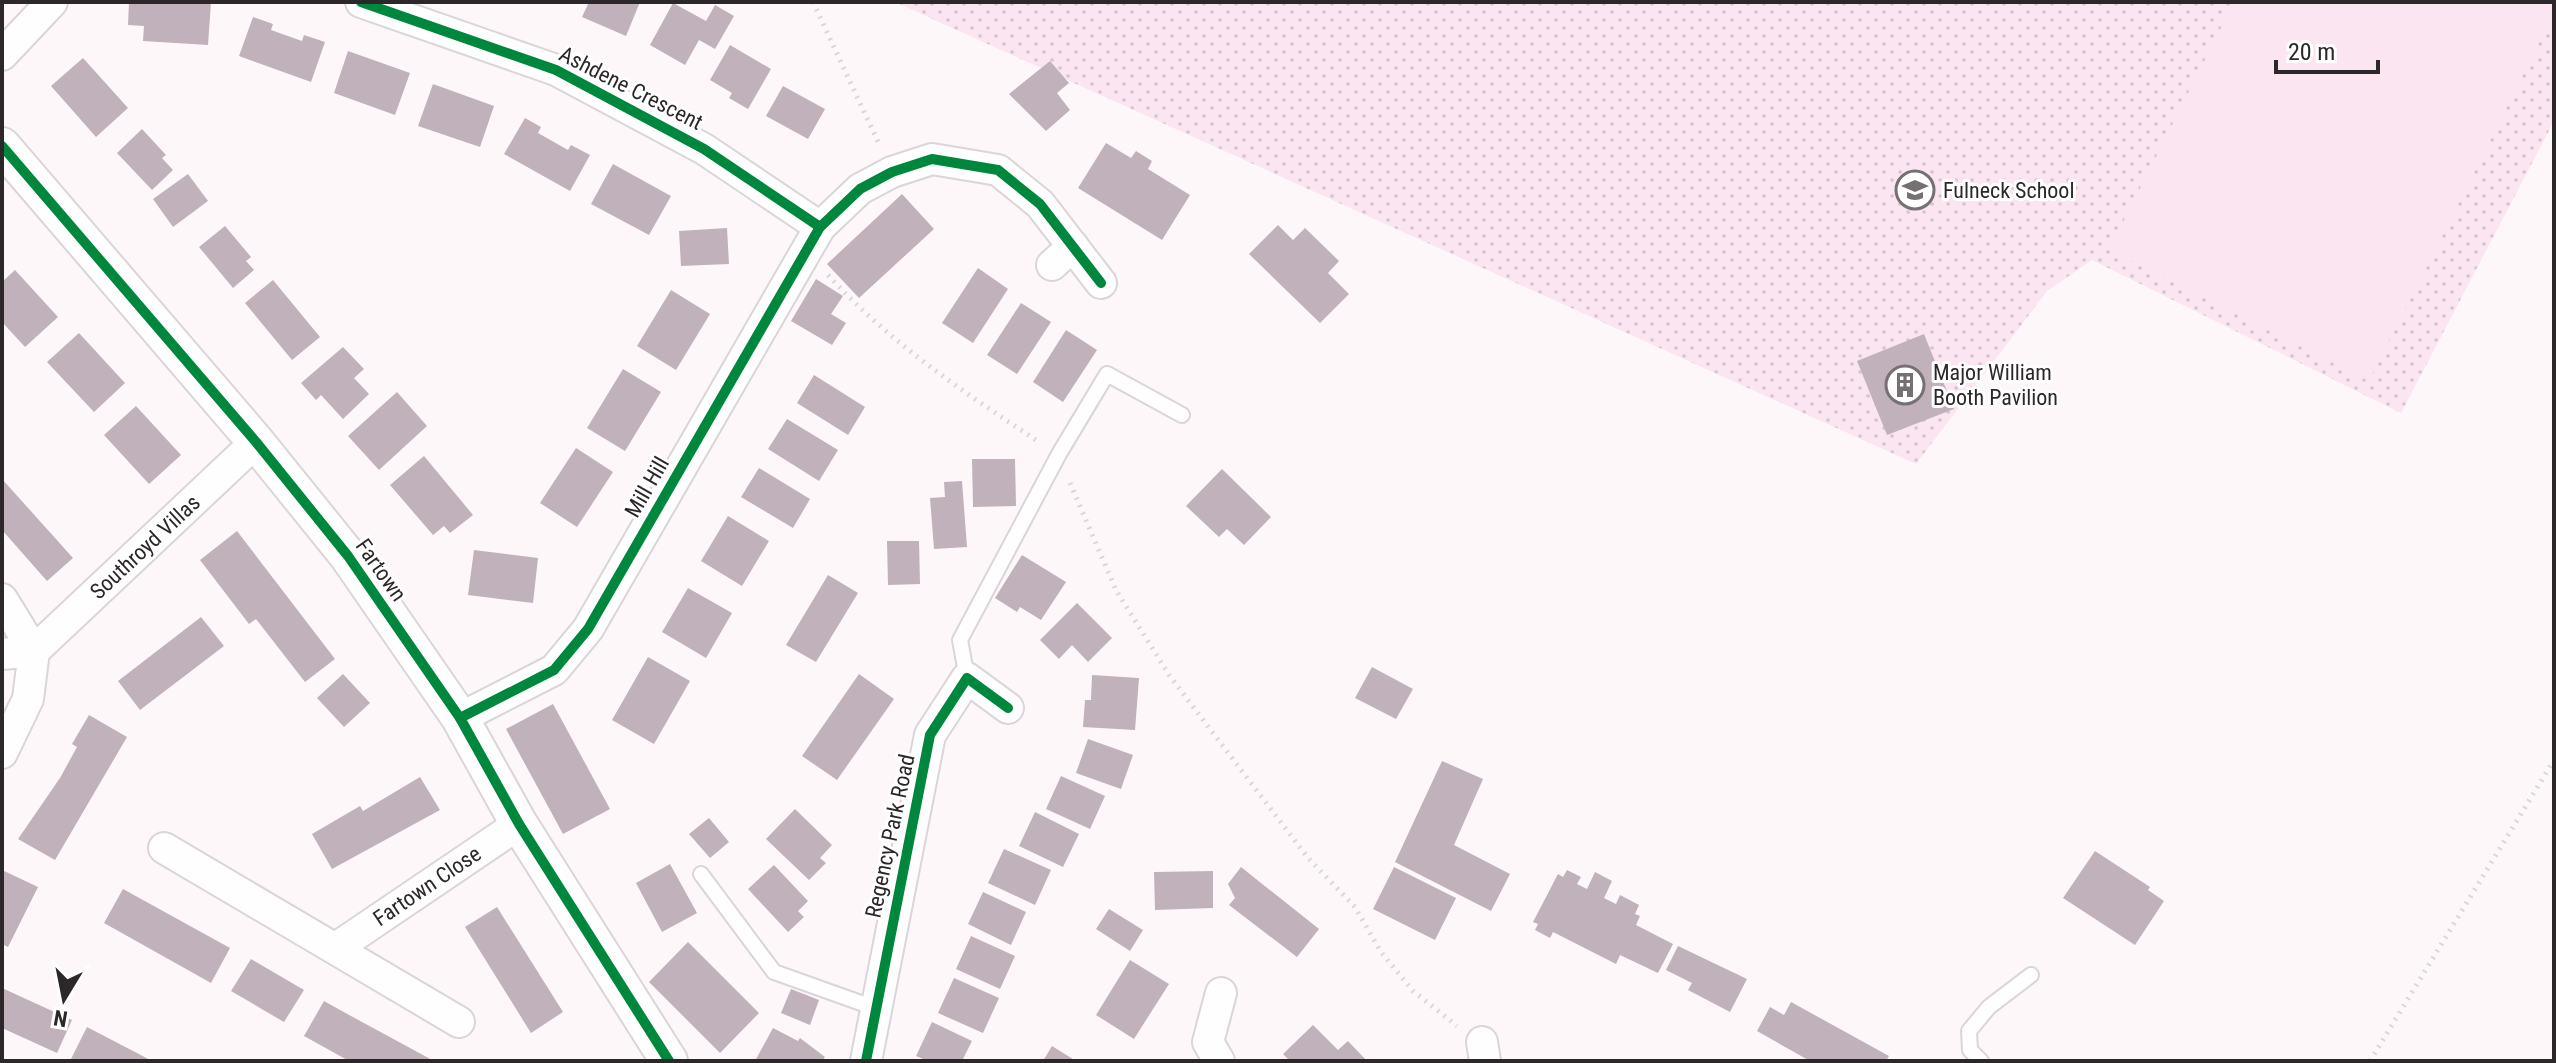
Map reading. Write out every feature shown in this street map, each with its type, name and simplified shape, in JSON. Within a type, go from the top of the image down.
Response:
[{"type":"street","points":[[2,55],[52,2]]},
{"type":"street","name":"Ashdene Crescent","points":[[361,2],[556,70],[704,149],[813,239]]},
{"type":"street","name":"Fartown","points":[[2,146],[256,442],[348,556],[460,718],[519,824],[669,1061]]},
{"type":"street","name":"Mill Hill","points":[[460,718],[554,670],[588,629],[813,239],[860,189],[892,172],[932,159],[998,170],[1040,204],[1062,256],[1101,283]]},
{"type":"street","name":"Southroyd Villas","points":[[34,651],[256,442]]},
{"type":"street","points":[[2,599],[34,651],[28,699],[2,753]]},
{"type":"street","points":[[2,654],[34,651]]},
{"type":"street","points":[[967,678],[1008,708]]},
{"type":"street","name":"Regency Park Road","points":[[868,1060],[875,1008],[930,735],[967,678]]},
{"type":"street","name":"Fartown Close","points":[[336,948],[519,824]]},
{"type":"street","points":[[164,848],[459,1022]]},
{"type":"street","points":[[1219,1061],[1208,1042],[1221,993]]},
{"type":"lane","points":[[967,678],[960,640],[1059,454],[1107,374],[1182,415]]},
{"type":"lane","points":[[701,874],[774,972],[875,1008]]},
{"type":"lane","points":[[1981,1061],[1970,1050],[1969,1031],[1989,1007],[2031,975]]},
{"type":"path","points":[[813,2],[892,172]]},
{"type":"path","points":[[813,239],[859,309],[937,374],[1059,454],[1086,528],[1116,590],[1169,675],[1308,858],[1355,907],[1381,952],[1413,991],[1484,1051]]},
{"type":"path","points":[[2370,1061],[2554,760]]},
{"type":"shaded area","name":"Fulneck School","points":[[895,2],[2554,2],[2554,121],[2401,413],[2092,260],[2047,291],[1916,464]]},
{"type":"shaded area","points":[[2234,2],[2554,2],[2554,13],[2369,381],[2109,250]]},
{"type":"building","points":[[129,2],[211,2],[208,45],[143,41],[144,26],[128,25]]},
{"type":"building","points":[[589,2],[640,2],[626,36],[582,17]]},
{"type":"building","points":[[673,3],[706,21],[715,5],[734,16],[715,49],[699,40],[685,65],[650,45]]},
{"type":"building","points":[[253,17],[273,24],[271,30],[302,41],[304,35],[325,42],[311,82],[239,56]]},
{"type":"building","points":[[730,45],[771,69],[748,109],[729,98],[732,93],[710,80]]},
{"type":"building","points":[[348,51],[410,73],[395,115],[334,93]]},
{"type":"building","points":[[83,58],[128,108],[96,137],[51,86]]},
{"type":"building","points":[[1050,61],[1069,83],[1057,93],[1070,110],[1046,131],[1009,94]]},
{"type":"building","points":[[433,84],[494,106],[480,147],[418,126]]},
{"type":"building","points":[[783,86],[825,109],[808,139],[766,116]]},
{"type":"building","points":[[525,118],[541,127],[538,133],[568,150],[571,145],[590,155],[570,191],[504,154]]},
{"type":"building","points":[[142,129],[166,155],[162,158],[173,170],[152,190],[117,153]]},
{"type":"building","points":[[1106,143],[1131,158],[1136,151],[1152,161],[1148,169],[1190,195],[1162,240],[1078,188]]},
{"type":"building","points":[[613,164],[671,196],[649,235],[591,204]]},
{"type":"building","points":[[188,174],[208,201],[173,227],[153,199]]},
{"type":"building","points":[[902,194],[934,229],[859,298],[827,264]]},
{"type":"building","points":[[1278,225],[1293,240],[1305,228],[1339,261],[1328,273],[1349,294],[1320,323],[1249,254]]},
{"type":"building","points":[[225,226],[251,257],[246,261],[254,270],[233,288],[199,247]]},
{"type":"building","points":[[727,228],[729,264],[681,266],[679,231]]},
{"type":"building","points":[[978,268],[1008,289],[973,343],[942,323]]},
{"type":"building","points":[[15,270],[58,317],[25,347],[2,322],[2,282]]},
{"type":"building","points":[[816,279],[843,296],[831,314],[846,323],[832,345],[791,321]]},
{"type":"building","points":[[273,280],[320,337],[292,360],[245,303]]},
{"type":"building","points":[[671,290],[710,314],[676,370],[637,346]]},
{"type":"building","points":[[1021,303],[1051,322],[1017,374],[987,355]]},
{"type":"building","points":[[1066,330],[1097,350],[1063,402],[1033,382]]},
{"type":"building","points":[[79,333],[125,383],[94,412],[47,362]]},
{"type":"building","name":"Major William Booth Pavilion","points":[[1924,334],[1954,409],[1887,435],[1857,361]]},
{"type":"building","points":[[343,347],[364,369],[354,378],[369,394],[343,419],[321,395],[316,400],[301,383]]},
{"type":"building","points":[[623,369],[661,392],[625,451],[587,428]]},
{"type":"building","points":[[814,375],[865,407],[848,435],[797,403]]},
{"type":"building","points":[[397,392],[427,426],[379,470],[348,436]]},
{"type":"building","points":[[136,406],[181,455],[149,484],[104,435]]},
{"type":"building","points":[[787,419],[838,450],[819,481],[768,449]]},
{"type":"building","points":[[576,448],[613,472],[577,527],[540,503]]},
{"type":"building","points":[[424,456],[473,515],[450,533],[444,526],[433,535],[390,485]]},
{"type":"building","points":[[972,459],[1015,459],[1016,506],[973,507]]},
{"type":"building","points":[[759,468],[810,499],[793,528],[741,497]]},
{"type":"building","points":[[1222,469],[1271,517],[1244,545],[1227,529],[1219,537],[1186,506]]},
{"type":"building","points":[[2,479],[73,558],[47,581],[2,530]]},
{"type":"building","points":[[962,481],[967,547],[934,549],[930,498],[945,497],[944,482]]},
{"type":"building","points":[[728,516],[769,541],[742,586],[701,561]]},
{"type":"building","points":[[237,531],[335,659],[305,682],[256,619],[249,624],[200,560]]},
{"type":"building","points":[[887,541],[919,541],[920,584],[888,585]]},
{"type":"building","points":[[474,550],[538,558],[533,603],[468,595]]},
{"type":"building","points":[[1022,555],[1066,582],[1041,620],[1020,607],[1017,612],[995,598]]},
{"type":"building","points":[[828,575],[858,593],[816,662],[786,645]]},
{"type":"building","points":[[688,588],[732,613],[706,658],[662,632]]},
{"type":"building","points":[[1077,603],[1112,638],[1088,662],[1072,645],[1059,659],[1040,640]]},
{"type":"building","points":[[201,617],[224,646],[140,710],[118,681]]},
{"type":"building","points":[[648,657],[690,681],[654,744],[612,720]]},
{"type":"building","points":[[1372,667],[1413,689],[1396,719],[1355,698]]},
{"type":"building","points":[[343,674],[370,703],[344,727],[317,698]]},
{"type":"building","points":[[859,674],[894,699],[837,780],[802,756]]},
{"type":"building","points":[[1092,675],[1139,678],[1135,730],[1083,727],[1085,700],[1091,700]]},
{"type":"building","points":[[553,704],[610,809],[563,834],[506,729]]},
{"type":"building","points":[[89,715],[127,737],[55,860],[18,839],[60,778],[77,747],[72,744]]},
{"type":"building","points":[[1088,739],[1133,755],[1121,789],[1076,773]]},
{"type":"building","points":[[1442,761],[1483,779],[1454,845],[1510,874],[1491,911],[1395,862]]},
{"type":"building","points":[[1061,776],[1105,796],[1090,829],[1046,809]]},
{"type":"building","points":[[420,777],[440,810],[332,869],[312,834],[360,806],[363,811]]},
{"type":"building","points":[[795,809],[832,845],[820,858],[826,863],[809,880],[766,839]]},
{"type":"building","points":[[1035,812],[1079,834],[1063,867],[1019,846]]},
{"type":"building","points":[[709,818],[729,842],[710,858],[689,834]]},
{"type":"building","points":[[1004,849],[1051,870],[1035,905],[988,883]]},
{"type":"building","points":[[2095,851],[2150,887],[2148,890],[2164,901],[2135,945],[2063,898]]},
{"type":"building","points":[[670,864],[697,913],[662,932],[636,883]]},
{"type":"building","points":[[774,865],[808,901],[798,911],[804,917],[788,932],[748,889]]},
{"type":"building","points":[[1241,867],[1319,929],[1297,957],[1229,905],[1235,898],[1228,884]]},
{"type":"building","points":[[1394,867],[1456,898],[1435,940],[1373,909]]},
{"type":"building","points":[[2,870],[38,887],[8,947],[2,944]]},
{"type":"building","points":[[1567,870],[1581,877],[1577,884],[1587,889],[1595,872],[1612,881],[1604,898],[1616,904],[1620,895],[1639,905],[1635,914],[1640,916],[1636,925],[1673,944],[1658,973],[1620,955],[1616,964],[1553,932],[1550,938],[1535,930],[1538,924],[1533,922],[1558,874],[1563,877]]},
{"type":"building","points":[[1213,871],[1213,908],[1155,910],[1154,872]]},
{"type":"building","points":[[123,889],[230,948],[211,983],[104,923]]},
{"type":"building","points":[[983,892],[1026,912],[1011,945],[968,924]]},
{"type":"building","points":[[497,907],[563,1012],[531,1033],[465,927]]},
{"type":"building","points":[[1109,909],[1143,930],[1130,951],[1096,929]]},
{"type":"building","points":[[971,936],[1015,956],[1000,989],[956,969]]},
{"type":"building","points":[[688,942],[759,1013],[720,1053],[649,982]]},
{"type":"building","points":[[1678,946],[1747,979],[1730,1012],[1688,990],[1692,983],[1666,970]]},
{"type":"building","points":[[251,959],[304,990],[284,1022],[231,991]]},
{"type":"building","points":[[1130,960],[1169,984],[1134,1039],[1096,1015]]},
{"type":"building","points":[[954,978],[999,998],[983,1033],[938,1013]]},
{"type":"building","points":[[2,988],[72,1020],[57,1053],[2,1028]]},
{"type":"building","points":[[791,989],[819,1000],[810,1025],[781,1013]]},
{"type":"building","points":[[324,1001],[434,1061],[349,1061],[304,1036]]},
{"type":"building","points":[[1791,1002],[1889,1056],[1886,1061],[1810,1061],[1757,1031],[1770,1007],[1784,1015]]},
{"type":"building","points":[[932,1022],[972,1041],[962,1061],[928,1061],[916,1056]]},
{"type":"building","points":[[1313,1025],[1338,1050],[1348,1041],[1367,1061],[1290,1061],[1283,1054]]},
{"type":"building","points":[[87,1027],[135,1052],[152,1061],[71,1059]]},
{"type":"building","points":[[773,1028],[798,1041],[800,1038],[825,1057],[822,1061],[755,1061]]},
{"type":"building","points":[[1052,1046],[1076,1061],[1043,1061]]},
{"type":"cycle path","points":[[361,2],[556,70],[704,149],[820,227]]},
{"type":"cycle path","points":[[2,146],[256,442],[348,556],[460,718],[519,824],[669,1061]]},
{"type":"cycle path","points":[[460,718],[554,670],[588,629],[820,227],[860,189],[892,172],[932,159],[998,170],[1040,204],[1101,283]]},
{"type":"cycle path","points":[[866,1061],[930,735],[967,678],[1008,708]]},
{"type":"place","name":"Fulneck School","points":[[1915,190]]},
{"type":"place","name":"Major William Booth Pavilion","points":[[1905,385]]}]
